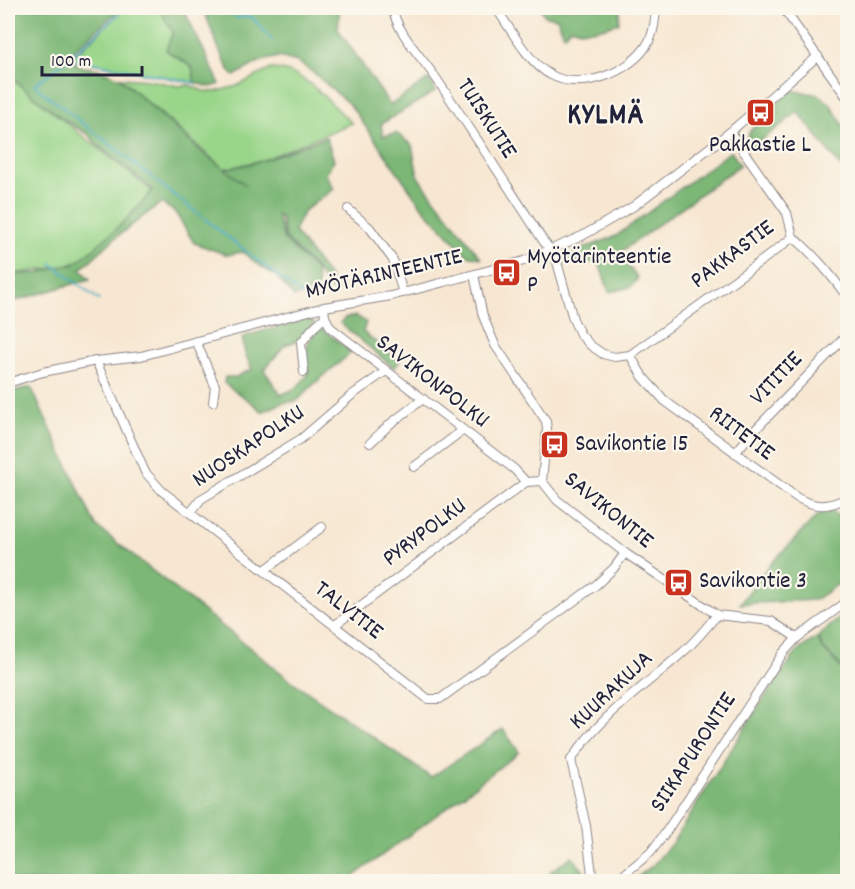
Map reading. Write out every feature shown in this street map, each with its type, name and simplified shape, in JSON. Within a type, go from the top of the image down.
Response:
[{"type":"street","name":"TUISKUTIE","points":[[393,8],[401,29],[438,80],[550,250]]},
{"type":"street","points":[[496,8],[540,68],[564,81],[577,81],[590,80],[618,70],[635,58],[649,42],[653,32],[656,8]]},
{"type":"street","points":[[783,8],[848,99]]},
{"type":"street","name":"MYÖTÄRINTEENTIE","points":[[8,383],[43,372],[96,361],[141,356],[324,307],[403,293],[524,261],[582,236],[634,206],[730,132],[818,56]]},
{"type":"street","name":"PAKKASTIE","points":[[630,355],[793,237],[787,213],[730,132]]},
{"type":"street","points":[[348,209],[370,228],[393,260],[403,293]]},
{"type":"street","points":[[793,237],[826,268],[848,298]]},
{"type":"street","points":[[550,250],[555,255],[573,319],[580,334],[603,354],[615,357],[630,355]]},
{"type":"street","name":"SAVIKONTIE","points":[[474,275],[483,316],[495,345],[546,421],[542,481],[557,500],[625,553],[717,615]]},
{"type":"street","name":"SAVIKONPOLKU","points":[[324,307],[331,328],[514,470],[526,482]]},
{"type":"street","points":[[304,372],[301,343],[326,317]]},
{"type":"street","name":"VITITIE","points":[[735,453],[848,334]]},
{"type":"street","points":[[196,341],[215,386],[213,402]]},
{"type":"street","name":"RIITETIE","points":[[630,355],[643,377],[660,396],[776,484],[804,502],[817,506],[837,503],[848,496]]},
{"type":"street","name":"TALVITIE","points":[[96,361],[145,472],[162,491],[428,699],[440,699],[596,585],[614,568],[625,553]]},
{"type":"street","name":"NUOSKAPOLKU","points":[[191,512],[201,499],[310,432],[352,395],[386,371]]},
{"type":"street","points":[[370,443],[390,424],[423,399]]},
{"type":"street","points":[[414,467],[463,430]]},
{"type":"street","points":[[526,482],[542,481]]},
{"type":"street","name":"PYRYPOLKU","points":[[335,626],[526,482]]},
{"type":"street","points":[[265,570],[322,527]]},
{"type":"street","name":"SIIKAPURONTIE","points":[[615,882],[651,852],[666,832],[783,652],[797,638],[848,601]]},
{"type":"street","points":[[717,615],[771,621],[797,638]]},
{"type":"street","name":"KUURAKUJA","points":[[593,882],[586,826],[571,760],[598,726],[684,652],[717,615]]},
{"type":"green space","points":[[8,8],[121,8],[72,52],[69,59],[83,67],[98,69],[120,78],[224,169],[263,160],[326,137],[334,160],[326,174],[334,189],[304,211],[294,231],[339,290],[329,289],[317,270],[285,238],[281,218],[277,215],[284,239],[316,271],[318,287],[314,291],[294,297],[276,276],[242,252],[227,255],[194,243],[175,212],[161,203],[114,239],[81,269],[90,279],[8,303],[8,268],[14,274],[38,273],[73,265],[125,221],[152,191],[97,145],[89,135],[63,119],[21,86],[8,70]]},
{"type":"green space","points":[[125,8],[159,8],[174,32],[166,50],[192,67],[195,83],[71,59]]},
{"type":"green space","points":[[159,8],[183,8],[220,84],[211,87],[195,83],[192,67],[166,50],[173,32]]},
{"type":"green space","points":[[202,8],[340,8],[338,29],[390,105],[429,79],[436,91],[381,124],[383,136],[396,133],[412,145],[418,177],[481,258],[467,255],[423,208],[351,106],[315,74],[298,62],[278,57],[259,62],[234,76],[225,62]]},
{"type":"green space","points":[[540,8],[620,8],[619,23],[589,30],[571,27],[564,35],[557,18],[545,16]]},
{"type":"green space","points":[[271,69],[294,74],[316,88],[352,123],[263,160],[224,169],[120,78],[179,86],[189,85],[203,91],[215,92],[237,86]]},
{"type":"green space","points":[[8,76],[152,191],[103,242],[74,263],[14,274],[8,268]]},
{"type":"green space","points":[[791,90],[820,95],[830,104],[847,131],[847,175],[798,112],[754,146],[747,141],[750,131]]},
{"type":"green space","points":[[731,151],[740,165],[618,254],[638,278],[631,287],[609,292],[600,266],[596,262],[562,264],[575,252],[616,236]]},
{"type":"green space","points":[[356,316],[366,322],[363,332],[400,361],[394,368],[340,323],[345,318]]},
{"type":"green space","points":[[309,318],[314,323],[299,340],[285,345],[264,370],[281,395],[296,388],[307,376],[308,343],[321,328],[352,352],[297,401],[282,403],[262,412],[224,383],[225,377],[236,377],[252,369],[245,354],[242,337]]},
{"type":"green space","points":[[31,387],[96,526],[289,679],[431,777],[503,729],[519,752],[347,881],[8,881],[8,392]]},
{"type":"green space","points":[[832,511],[847,524],[847,578],[815,600],[740,604],[766,569],[817,516]]},
{"type":"green space","points":[[847,611],[847,672],[822,647],[819,636]]},
{"type":"green space","points":[[818,637],[821,647],[847,674],[847,881],[632,881],[653,865],[673,842],[758,707],[798,650]]},
{"type":"green space","points":[[572,856],[585,873],[586,881],[555,881],[550,872]]},
{"type":"waterway","points":[[125,8],[69,58],[195,83]]},
{"type":"waterway","points":[[225,8],[237,18],[251,16],[272,40]]},
{"type":"waterway","points":[[69,58],[34,85],[303,296]]},
{"type":"waterway","points":[[51,263],[99,300]]},
{"type":"place","name":"Pakkastie L","points":[[760,113]]},
{"type":"place","name":"Myötärinteentie P","points":[[506,272]]},
{"type":"place","name":"Savikontie 15","points":[[554,445]]},
{"type":"place","name":"Savikontie 3","points":[[678,582]]},
{"type":"district","name":"KYLMÄ","points":[[606,117]]}]
